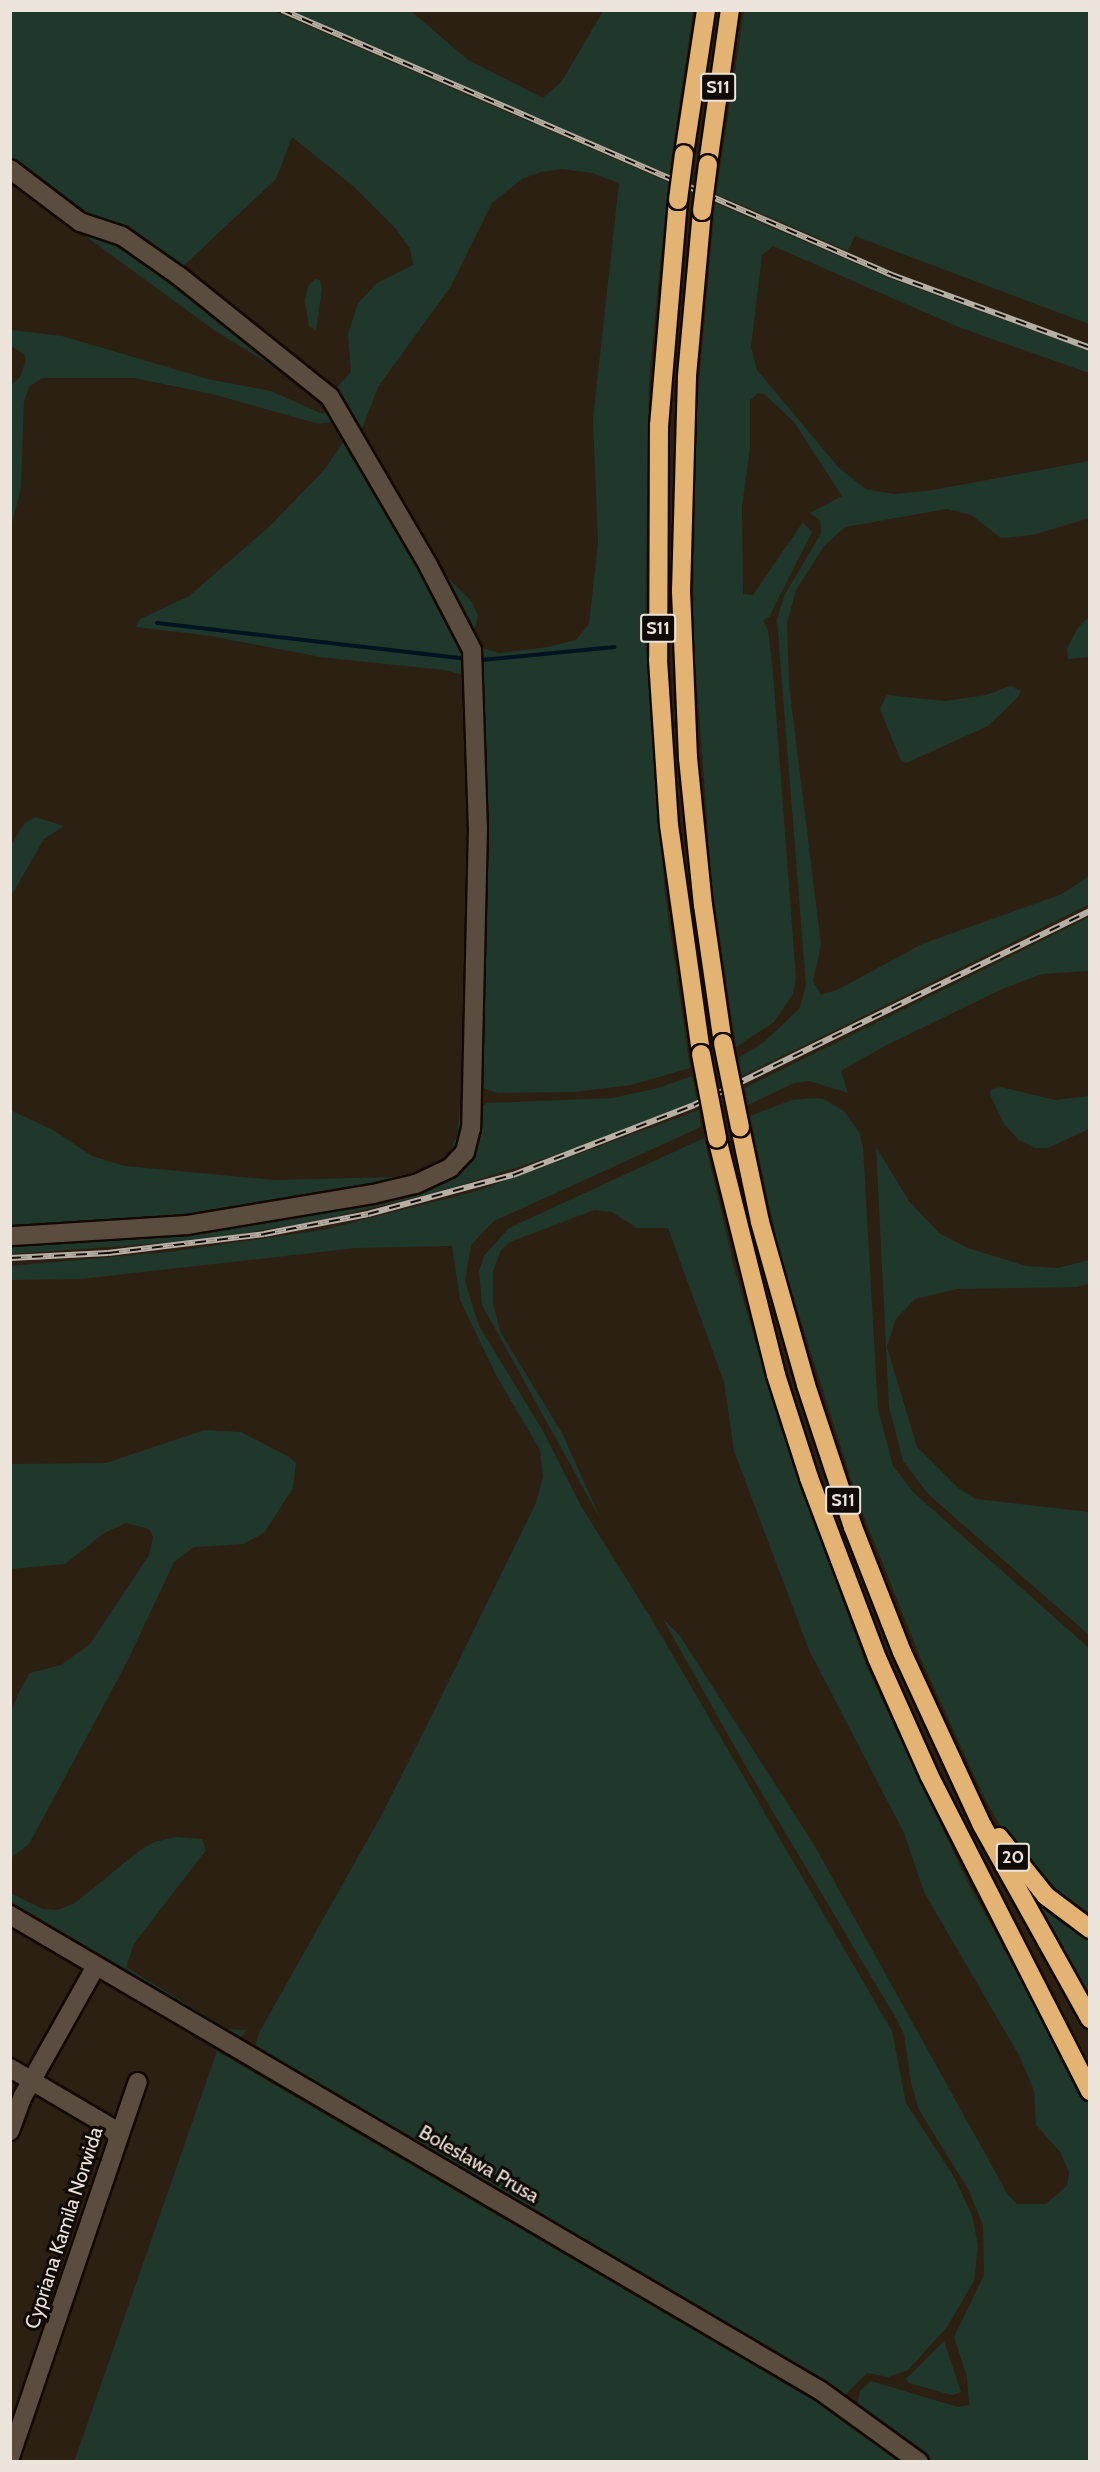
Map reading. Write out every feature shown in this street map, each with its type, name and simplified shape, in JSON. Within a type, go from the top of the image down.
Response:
[{"type":"highway","name":"S11","points":[[706,10],[678,200],[659,425],[658,660],[669,825],[700,1054],[717,1138],[776,1376],[857,1608],[929,1775],[1042,1994],[1089,2067]]},
{"type":"highway","name":"S11","points":[[730,10],[702,211],[687,377],[681,591],[689,769],[703,905],[723,1043],[740,1127],[788,1324],[833,1471],[902,1652],[955,1768],[1022,1901],[1089,2019]]},
{"type":"highway","name":"20","points":[[955,1768],[1015,1860],[1046,1896],[1089,1929]]},
{"type":"highway","points":[[1042,1994],[1089,2091]]},
{"type":"street","points":[[10,169],[73,217],[122,236],[179,276],[330,397],[432,572],[472,650],[478,827],[471,1128],[465,1152],[450,1168],[415,1184],[373,1194],[187,1225],[10,1236]]},
{"type":"street","name":"Bolesława Prusa","points":[[10,1915],[821,2391],[919,2462]]},
{"type":"street","points":[[10,2131],[32,2080],[96,1966]]},
{"type":"street","points":[[10,2068],[110,2127],[118,2137]]},
{"type":"street","name":"Cypriana Kamila Norwida","points":[[10,2457],[138,2082]]},
{"type":"green space","points":[[10,11],[274,11],[668,182],[649,382],[645,635],[665,895],[690,1068],[631,1085],[574,1092],[498,1093],[480,1087],[478,676],[432,562],[472,602],[478,616],[473,633],[483,648],[499,653],[548,647],[576,640],[589,624],[598,543],[593,419],[619,183],[592,173],[562,169],[541,172],[522,179],[492,203],[451,286],[378,387],[360,434],[333,392],[351,372],[348,334],[358,303],[377,283],[413,265],[410,249],[396,229],[353,186],[292,137],[276,179],[178,271],[92,222],[11,163]]},
{"type":"green space","points":[[289,11],[411,11],[468,60],[543,98],[562,81],[603,11],[693,11],[669,175]]},
{"type":"green space","points":[[744,11],[1089,11],[1089,324],[855,236],[848,251],[716,194]]},
{"type":"green space","points":[[715,203],[899,282],[1090,351],[1089,373],[961,328],[773,246],[762,255],[751,347],[757,370],[839,468],[866,489],[894,494],[927,491],[1089,461],[1089,518],[1033,535],[1001,538],[971,515],[947,509],[845,527],[824,546],[796,590],[787,623],[789,685],[821,945],[813,981],[821,995],[839,989],[922,944],[1062,894],[1089,876],[1090,904],[742,1076],[738,1058],[763,1043],[799,1009],[806,986],[777,620],[784,596],[821,533],[820,520],[810,513],[842,496],[794,422],[764,394],[758,393],[750,400],[750,448],[742,507],[743,594],[753,595],[803,522],[812,532],[769,617],[763,620],[768,630],[773,673],[796,979],[793,994],[774,1022],[736,1047],[712,885],[693,635],[696,418]]},
{"type":"green space","points":[[74,223],[101,233],[165,273],[298,382],[214,330],[88,238]]},
{"type":"green space","points":[[315,279],[320,280],[322,289],[316,330],[309,326],[305,301],[308,286]]},
{"type":"green space","points":[[11,330],[62,336],[208,379],[271,391],[320,413],[333,413],[337,421],[319,424],[212,394],[134,378],[42,378],[29,387],[24,401],[21,487],[11,527],[11,385],[20,377],[26,360],[24,354],[11,346]]},
{"type":"green space","points":[[346,438],[461,635],[468,682],[463,675],[444,670],[320,657],[211,636],[136,627],[140,619],[189,596],[269,527],[325,469]]},
{"type":"green space","points":[[1089,617],[1089,657],[1068,659],[1067,649],[1078,627]]},
{"type":"green space","points":[[1010,686],[1021,691],[1018,697],[988,726],[906,763],[901,761],[880,709],[887,695],[945,701],[986,695]]},
{"type":"green space","points":[[35,817],[64,826],[44,839],[11,896],[11,845],[24,824]]},
{"type":"green space","points":[[1089,917],[1089,971],[1042,974],[1002,989],[883,1047],[841,1071],[848,1093],[809,1081],[794,1083],[748,1105],[745,1088]]},
{"type":"green space","points":[[469,1022],[464,1139],[453,1160],[410,1181],[177,1223],[11,1231],[10,1110],[53,1130],[92,1156],[125,1166],[274,1180],[393,1177],[432,1168],[447,1157],[457,1136]]},
{"type":"green space","points":[[692,1076],[697,1101],[577,1148],[440,1192],[316,1221],[204,1240],[11,1254],[10,1239],[108,1236],[447,1175],[478,1111],[487,1103],[612,1098],[658,1088]]},
{"type":"green space","points":[[1001,1087],[1055,1100],[1089,1096],[1089,1129],[1048,1148],[1035,1148],[1019,1140],[1004,1124],[990,1095],[991,1089]]},
{"type":"green space","points":[[824,1099],[845,1112],[859,1132],[863,1147],[878,1409],[893,1466],[914,1493],[1089,1648],[1089,1921],[1047,1887],[1007,1838],[985,1799],[920,1657],[859,1504],[780,1255],[750,1116],[792,1100]]},
{"type":"green space","points":[[699,1110],[701,1127],[494,1221],[471,1245],[465,1281],[479,1326],[543,1431],[581,1506],[654,1623],[892,2031],[906,2103],[954,2177],[972,2215],[978,2245],[974,2281],[947,2327],[908,2370],[888,2377],[867,2373],[845,2395],[254,2049],[260,2031],[381,1816],[536,1503],[543,1477],[540,1450],[497,1377],[460,1300],[452,1246],[356,1248],[80,1279],[11,1280],[11,1266],[169,1252],[323,1230],[477,1191]]},
{"type":"green space","points":[[704,1138],[735,1271],[780,1427],[868,1670],[969,1885],[1089,2104],[1089,2461],[927,2461],[857,2404],[860,2391],[871,2381],[958,2407],[969,2405],[967,2377],[954,2337],[984,2275],[983,2225],[968,2189],[919,2110],[911,2083],[904,2034],[897,2020],[745,1765],[663,1619],[680,1636],[813,1843],[1008,2195],[1017,2204],[1046,2204],[1067,2186],[1069,2172],[1060,2152],[1036,2125],[1034,2091],[1020,2057],[924,1892],[904,1833],[809,1650],[734,1451],[724,1382],[668,1228],[637,1228],[612,1212],[594,1210],[510,1242],[501,1250],[493,1272],[493,1304],[501,1333],[562,1433],[601,1520],[482,1305],[479,1271],[484,1256],[509,1228]]},
{"type":"green space","points":[[876,1147],[909,1201],[939,1233],[968,1248],[1026,1266],[1058,1268],[1089,1260],[1089,1284],[1077,1287],[957,1289],[915,1299],[896,1319],[887,1347],[917,1447],[958,1488],[976,1499],[1089,1512],[1089,1635],[928,1494],[903,1461],[889,1407]]},
{"type":"green space","points":[[205,1430],[241,1432],[289,1457],[296,1463],[293,1488],[264,1533],[243,1544],[194,1547],[174,1562],[126,1664],[29,1844],[11,1858],[11,1712],[19,1692],[30,1673],[61,1665],[90,1644],[149,1555],[153,1537],[149,1529],[126,1523],[104,1533],[65,1564],[11,1569],[11,1464],[106,1463]]},
{"type":"green space","points":[[176,1837],[202,1839],[206,1850],[134,1944],[126,1967],[227,2029],[247,2030],[239,2039],[83,1950],[85,1946],[11,1902],[10,1893],[43,1909],[57,1910],[75,1903],[139,1851],[154,1842]]},
{"type":"green space","points":[[1026,1884],[1089,1936],[1089,1997],[1068,1961]]},
{"type":"green space","points":[[217,2051],[820,2404],[901,2461],[74,2462]]},
{"type":"green space","points":[[944,2341],[961,2392],[952,2395],[908,2383],[906,2379]]},
{"type":"waterway","points":[[157,623],[466,659]]},
{"type":"waterway","points":[[482,660],[614,647]]},
{"type":"railway","points":[[282,10],[892,275],[1090,348]]},
{"type":"railway","points":[[10,1258],[108,1253],[264,1234],[368,1214],[513,1175],[694,1105],[1090,911]]}]
